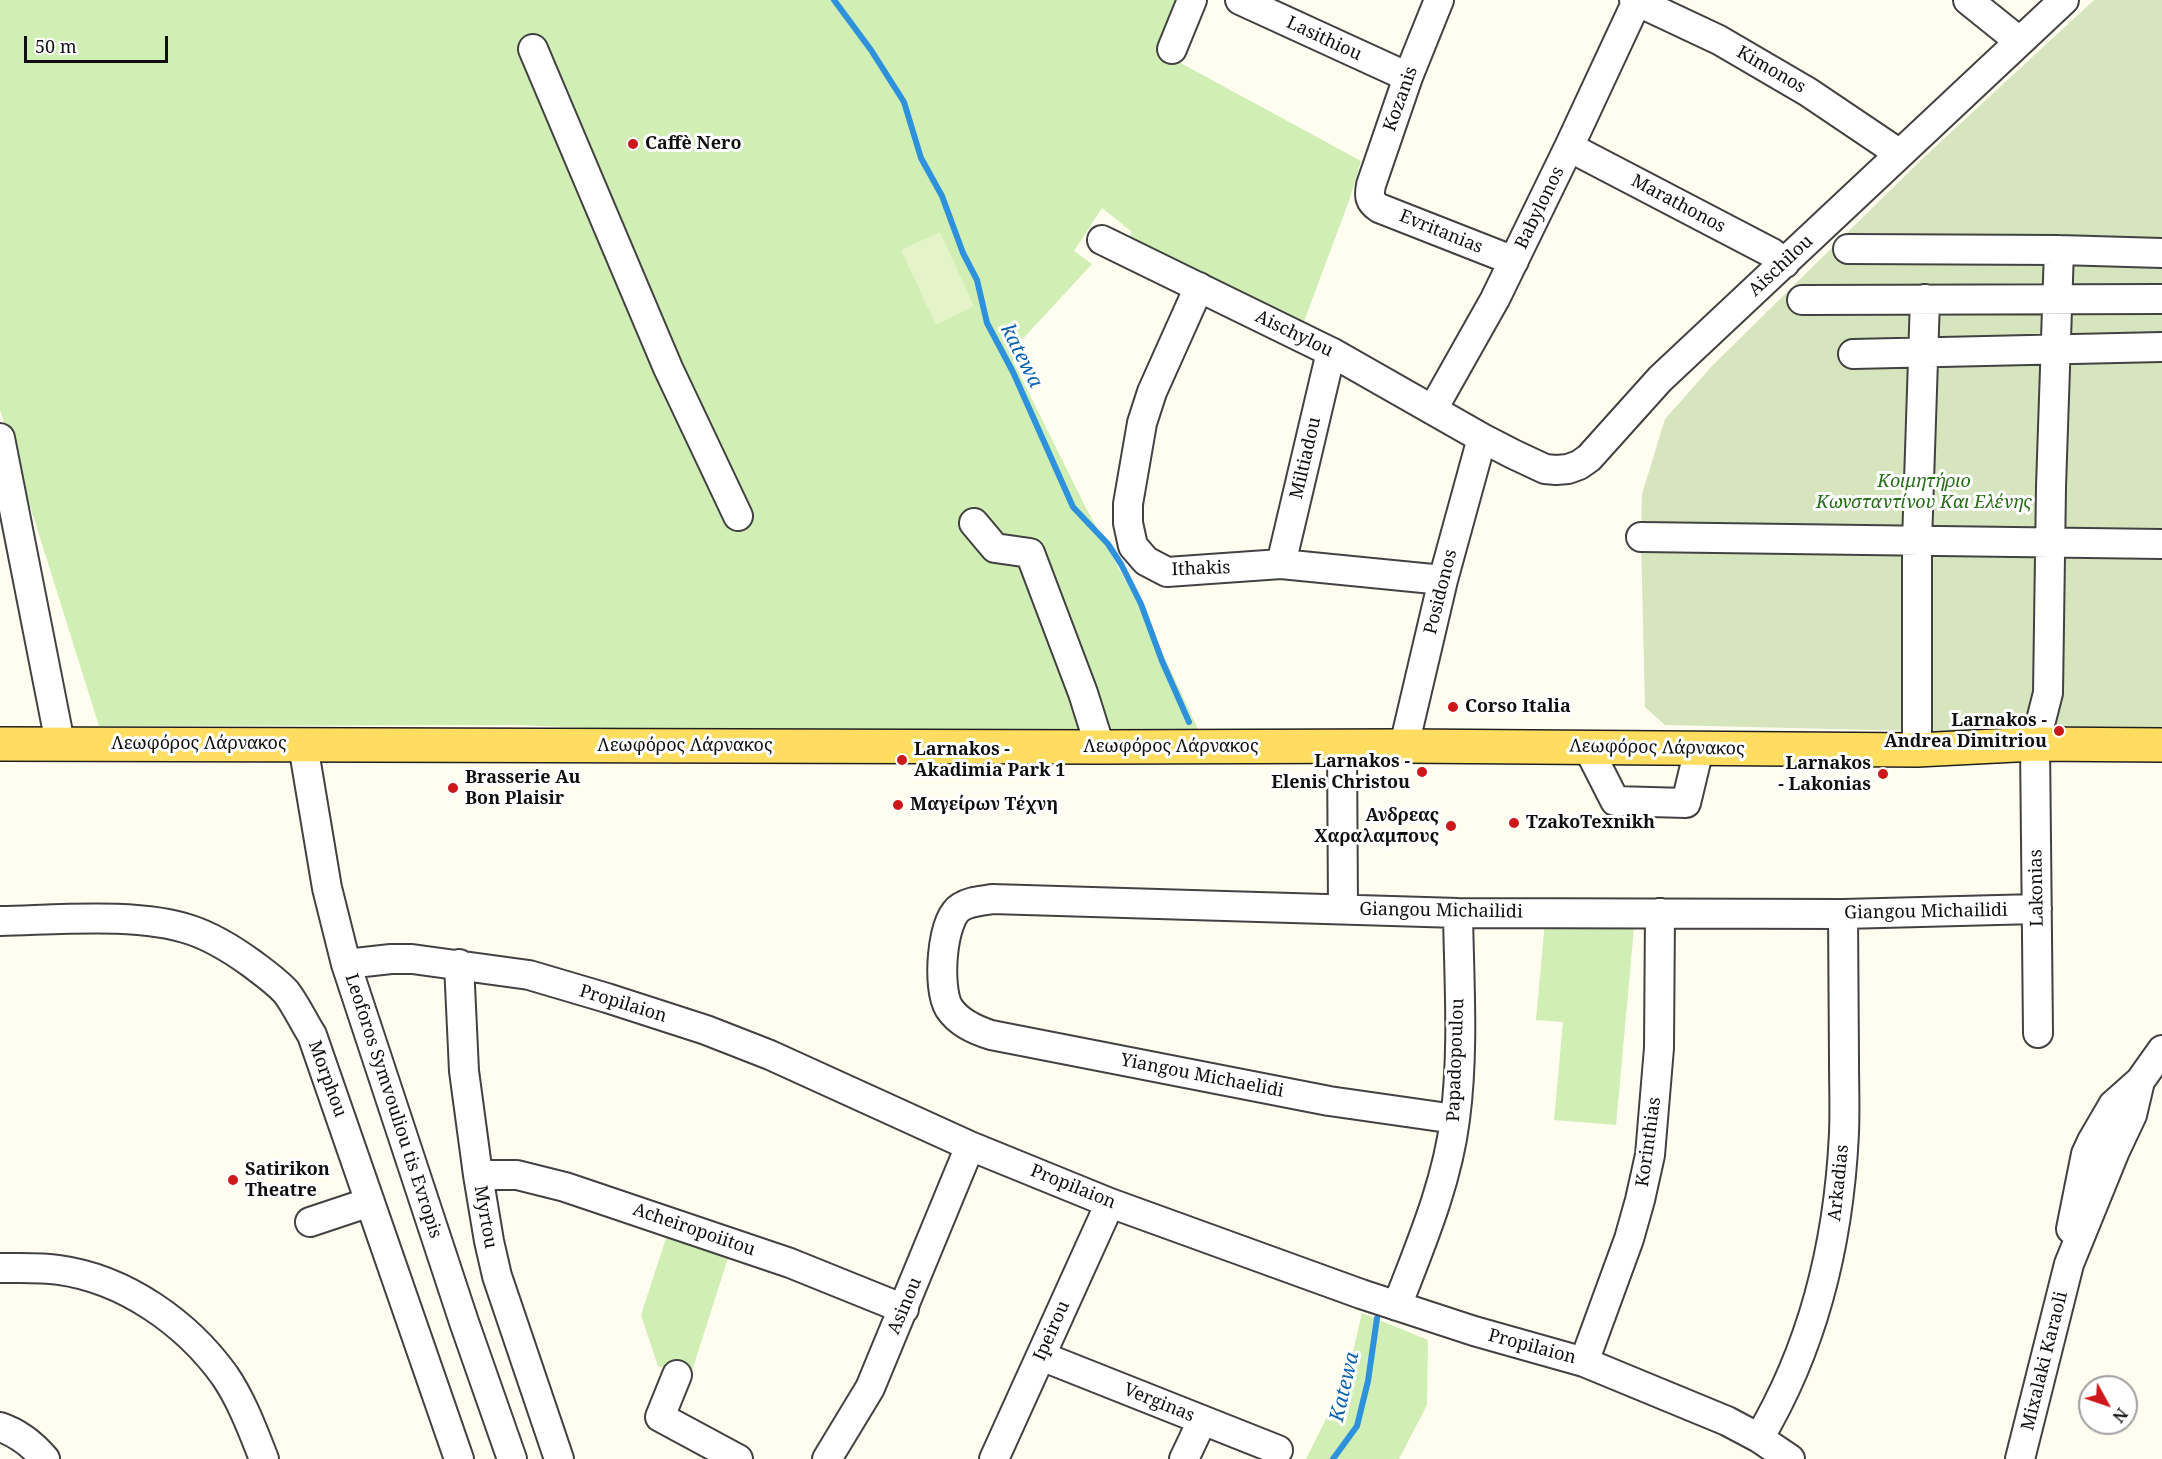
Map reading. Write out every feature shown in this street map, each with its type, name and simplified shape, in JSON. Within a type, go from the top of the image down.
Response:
[{"type":"main road","name":"Λεωφόρος Λάρνακος","points":[[0,744],[1404,746],[1917,750],[2035,744],[2162,745]]},
{"type":"street","points":[[1172,49],[1192,0]]},
{"type":"street","name":"Lasithiou","points":[[1240,0],[1407,77]]},
{"type":"street","name":"Kozanis","points":[[1371,200],[1371,185],[1407,77],[1439,0]]},
{"type":"street","points":[[1968,0],[2019,41]]},
{"type":"street","name":"Aischilou","points":[[1482,438],[1545,469],[1568,469],[1580,465],[1589,458],[1660,379],[2064,0]]},
{"type":"street","name":"Babylonos","points":[[1433,409],[1514,261],[1635,1]]},
{"type":"street","name":"Kimonos","points":[[1635,1],[1719,40],[1808,92],[1900,154]]},
{"type":"street","points":[[533,49],[668,368],[738,516]]},
{"type":"street","name":"Marathonos","points":[[1569,147],[1772,253],[1785,263]]},
{"type":"street","name":"Evritanias","points":[[1371,200],[1379,208],[1514,261]]},
{"type":"street","name":"Aischylou","points":[[1102,240],[1331,352],[1482,438]]},
{"type":"street","points":[[1848,249],[2059,250],[2162,254]]},
{"type":"street","name":"Lakonias","points":[[2038,1033],[2035,744],[2048,693],[2059,250]]},
{"type":"street","name":"Ithakis","points":[[1199,287],[1156,382],[1142,423],[1128,504],[1130,540],[1146,561],[1167,572],[1281,564],[1443,580]]},
{"type":"street","points":[[1917,750],[1917,542],[1925,299]]},
{"type":"street","points":[[1802,300],[2162,299]]},
{"type":"street","points":[[1853,354],[2162,347]]},
{"type":"street","name":"Miltiadou","points":[[1281,564],[1331,352]]},
{"type":"street","points":[[0,438],[60,743]]},
{"type":"street","name":"Posidonos","points":[[1404,746],[1443,580],[1482,438]]},
{"type":"street","points":[[974,523],[995,548],[1030,553],[1083,693],[1100,747]]},
{"type":"street","points":[[1641,537],[2162,544]]},
{"type":"street","name":"Leoforos Symvouliou tis Evropis","points":[[303,745],[327,888],[346,964],[464,1322],[512,1459]]},
{"type":"street","points":[[1342,746],[1343,909]]},
{"type":"street","points":[[1588,748],[1615,801],[1686,803],[1699,749]]},
{"type":"street","name":"Giangou Michailidi","points":[[955,1015],[948,1006],[942,983],[946,932],[954,914],[961,907],[969,903],[992,899],[1458,913],[1843,914],[2037,909]]},
{"type":"street","name":"Papadopoulou","points":[[1397,1306],[1433,1209],[1446,1167],[1455,1119],[1459,1067],[1458,913]]},
{"type":"street","name":"Korinthias","points":[[1584,1362],[1629,1239],[1650,1155],[1659,1048],[1660,914]]},
{"type":"street","name":"Arkadias","points":[[1759,1438],[1774,1412],[1804,1344],[1820,1296],[1831,1249],[1844,1133],[1843,914]]},
{"type":"street","name":"Morphou","points":[[0,921],[122,920],[168,924],[211,939],[242,957],[285,992],[312,1035],[459,1459]]},
{"type":"street","name":"Propilaion","points":[[346,964],[402,959],[459,964],[529,975],[706,1030],[770,1055],[970,1146],[1110,1203],[1397,1306],[1474,1331],[1584,1362],[1682,1401],[1759,1438],[1790,1459]]},
{"type":"street","name":"Myrtou","points":[[459,964],[464,1071],[478,1175],[497,1276],[559,1459]]},
{"type":"street","name":"Yiangou Michaelidi","points":[[955,1015],[971,1028],[991,1035],[1317,1099],[1455,1119]]},
{"type":"street","name":"Mixalaki Karaoli","points":[[2020,1459],[2069,1264],[2070,1233],[2086,1154],[2104,1146],[2132,1115],[2140,1082],[2162,1050]]},
{"type":"street","name":"Asinou","points":[[827,1459],[870,1388],[970,1146]]},
{"type":"street","name":"Acheiropoiitou","points":[[478,1175],[518,1175],[565,1187],[790,1263],[904,1309]]},
{"type":"street","points":[[310,1222],[370,1202]]},
{"type":"street","name":"Ipeirou","points":[[994,1459],[1110,1203]]},
{"type":"street","points":[[0,1268],[60,1270],[86,1276],[114,1286],[164,1314],[189,1336],[226,1378],[249,1422],[264,1459]]},
{"type":"street","name":"Verginas","points":[[1041,1356],[1278,1450]]},
{"type":"street","points":[[677,1375],[660,1417],[738,1459]]},
{"type":"street","points":[[1184,1459],[1202,1421]]},
{"type":"street","points":[[0,1427],[22,1438],[45,1459]]},
{"type":"green space","points":[[0,0],[1184,0],[1164,54],[1361,161],[1350,198],[1299,335],[1124,246],[1132,232],[1102,208],[1074,251],[1092,264],[1017,345],[1013,361],[1086,508],[1148,622],[1199,731],[738,734],[516,725],[99,726],[0,410]]},
{"type":"green space","name":"Κοιμητήριο Κωνσταντίνου Και Ελένης","points":[[2094,0],[2162,0],[2162,732],[1915,731],[1665,725],[1645,707],[1641,537],[1642,494],[1665,419],[1713,365],[1922,159]]},
{"type":"green space","points":[[940,232],[974,306],[936,325],[901,250]]},
{"type":"green space","points":[[1545,921],[1634,928],[1616,1125],[1554,1120],[1563,1022],[1536,1020]]},
{"type":"green space","points":[[667,1235],[729,1255],[690,1377],[658,1366],[641,1315]]},
{"type":"green space","points":[[1362,1313],[1428,1340],[1427,1405],[1399,1459],[1306,1459],[1347,1377]]},
{"type":"waterway","name":"katewa","points":[[834,0],[871,50],[904,102],[921,158],[942,196],[963,253],[977,280],[987,323],[1013,372],[1073,507],[1108,544],[1121,564],[1141,604],[1162,661],[1189,722]]},
{"type":"waterway","name":"Katewa","points":[[1333,1459],[1357,1426],[1368,1381],[1377,1318]]},
{"type":"place","name":"Caffè Nero","points":[[633,144]]},
{"type":"place","name":"Corso Italia","points":[[1453,707]]},
{"type":"place","name":"Larnakos - Andrea Dimitriou","points":[[2059,731]]},
{"type":"place","name":"Larnakos - Akadimia Park 1","points":[[902,760]]},
{"type":"place","name":"Larnakos - Elenis Christou","points":[[1422,772]]},
{"type":"place","name":"Larnakos - Lakonias","points":[[1883,774]]},
{"type":"place","name":"Brasserie Au Bon Plaisir","points":[[453,788]]},
{"type":"place","name":"Μαγείρων Τέχνη","points":[[898,805]]},
{"type":"place","name":"TzakoTexnikh","points":[[1514,823]]},
{"type":"place","name":"Ανδρεας Χαραλαμπους","points":[[1451,826]]},
{"type":"place","name":"Satirikon Theatre","points":[[233,1180]]}]
